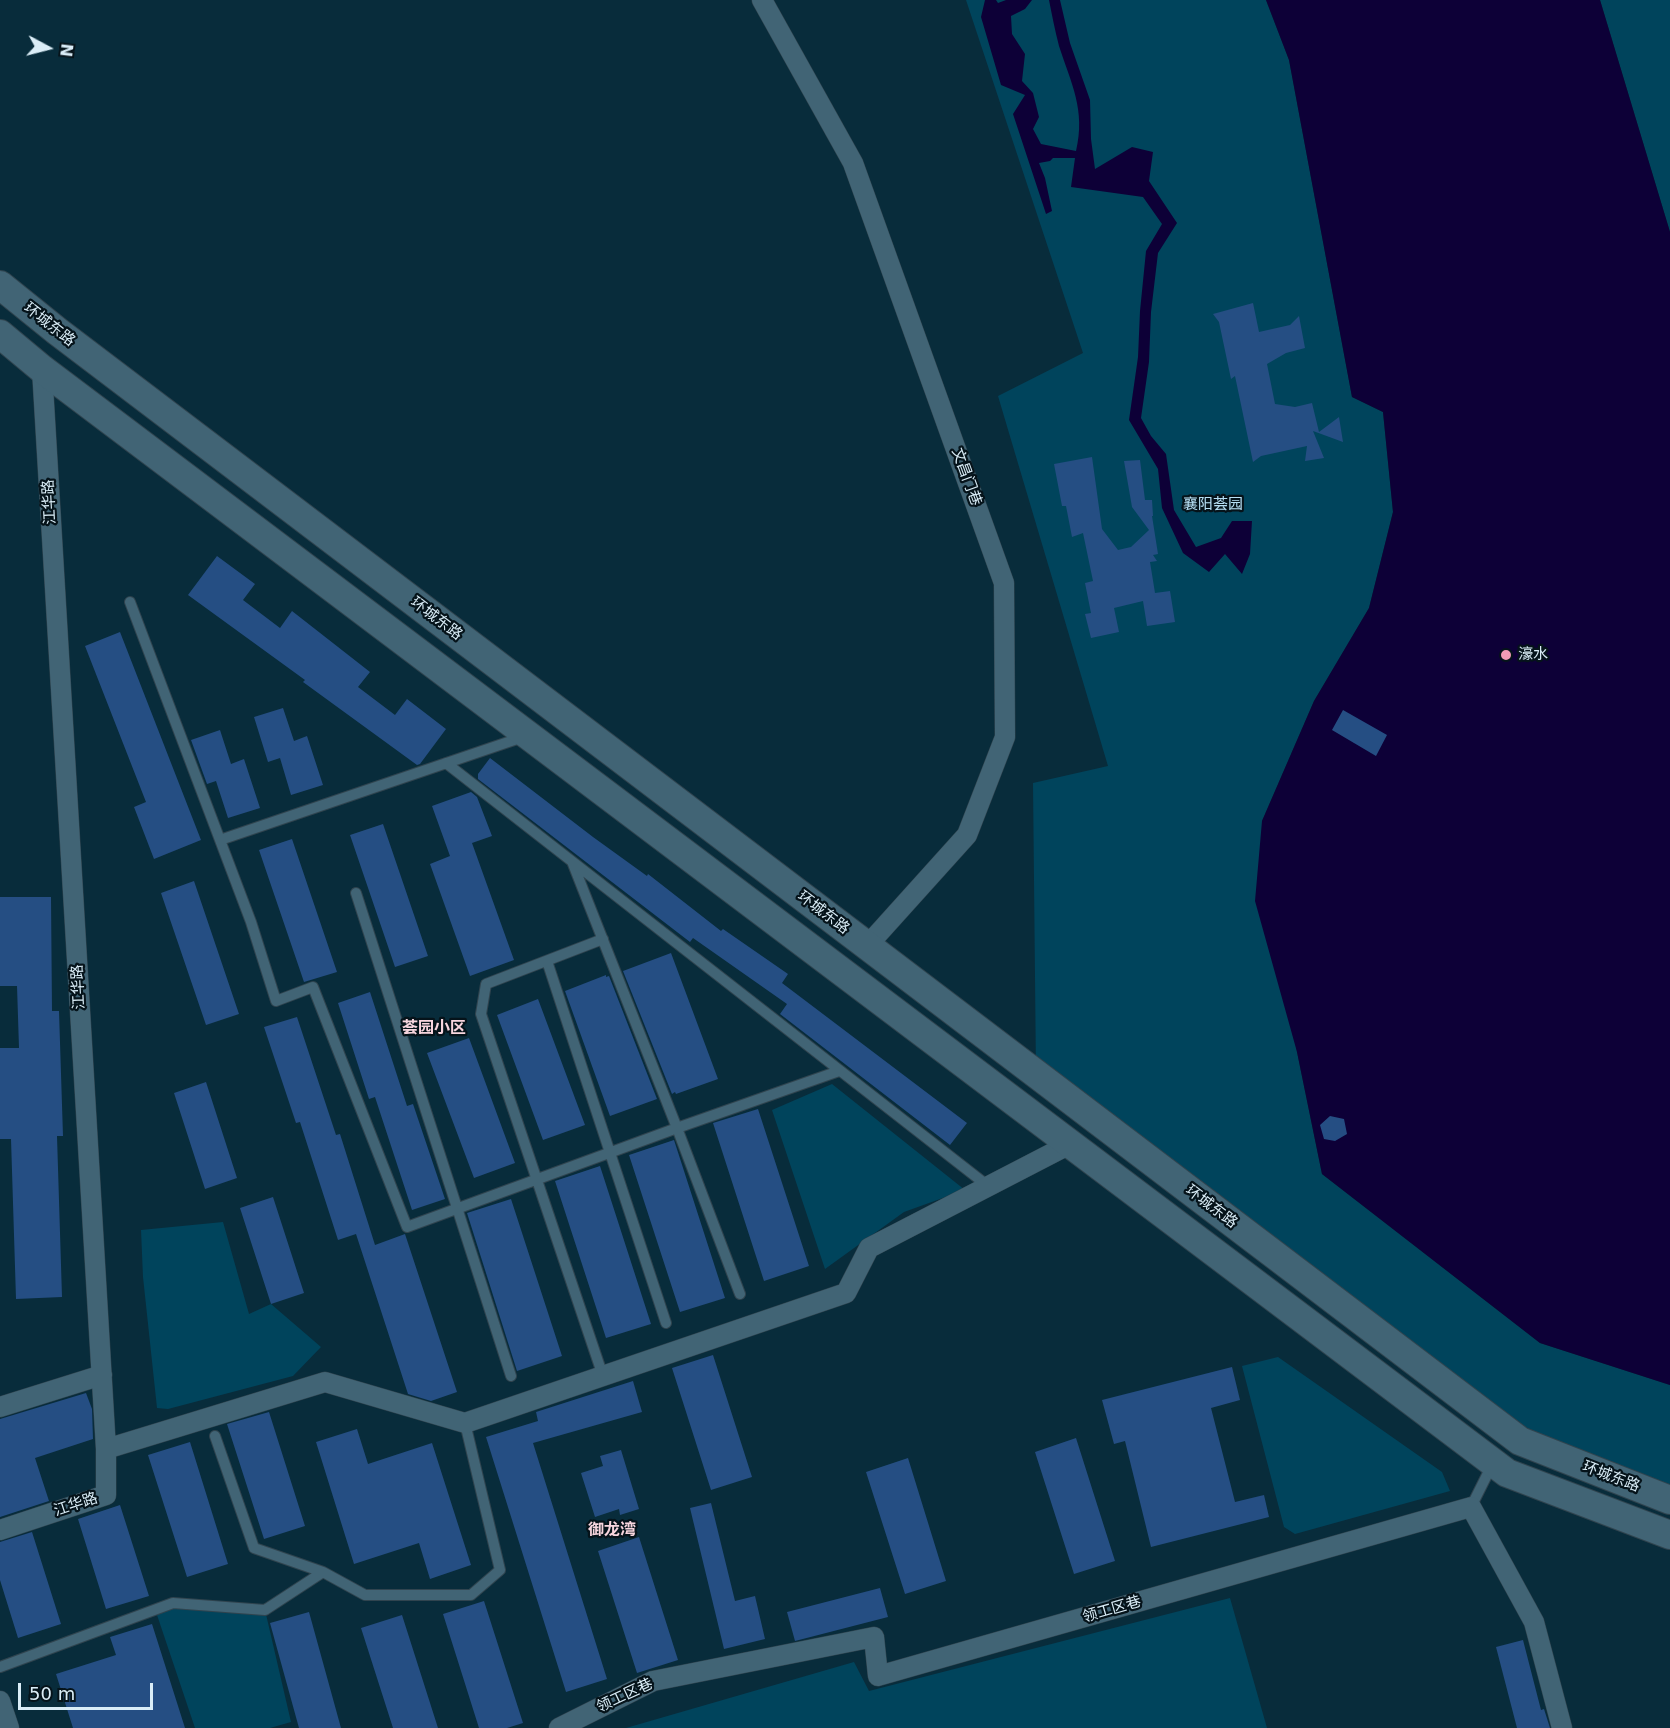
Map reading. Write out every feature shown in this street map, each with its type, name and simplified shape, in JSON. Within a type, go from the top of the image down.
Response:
[{"type":"main road","name":"环城东路","points":[[0,285],[66,338],[1520,1441],[1670,1500]]},
{"type":"main road","points":[[0,334],[42,369],[1493,1463],[1507,1473],[1670,1535]]},
{"type":"street","name":"文昌门巷","points":[[762,0],[853,163],[1004,583],[1005,737],[967,835],[867,946]]},
{"type":"street","name":"江华路","points":[[0,1530],[106,1495],[102,1375],[42,369]]},
{"type":"street","points":[[106,1449],[325,1382],[465,1423],[846,1293],[869,1248],[1070,1144]]},
{"type":"street","points":[[0,1407],[102,1375]]},
{"type":"street","points":[[1471,1508],[1534,1622],[1562,1728]]},
{"type":"street","name":"领工区巷","points":[[559,1728],[653,1681],[874,1637],[878,1676],[1471,1508]]},
{"type":"street","points":[[0,1701],[9,1728]]},
{"type":"lane","points":[[130,602],[251,922],[276,1001],[313,987],[407,1227],[839,1071]]},
{"type":"lane","points":[[220,840],[528,735]]},
{"type":"lane","points":[[446,763],[988,1186]]},
{"type":"lane","points":[[573,862],[740,1294]]},
{"type":"lane","points":[[356,893],[511,1376]]},
{"type":"lane","points":[[603,939],[486,984],[481,1014],[603,1376]]},
{"type":"lane","points":[[547,961],[666,1323]]},
{"type":"lane","points":[[215,1436],[255,1548],[323,1572],[365,1595],[471,1595],[500,1570],[465,1423]]},
{"type":"lane","points":[[1471,1508],[1493,1463]]},
{"type":"lane","points":[[0,1667],[173,1603],[265,1610],[323,1572]]},
{"type":"green space","name":"襄阳荟园","points":[[966,0],[1266,0],[1289,60],[1352,397],[1383,412],[1393,512],[1369,608],[1314,701],[1262,821],[1297,1052],[1322,1174],[1540,1343],[1670,1385],[1670,1500],[1520,1441],[1036,1074],[1033,783],[1108,766],[998,396],[1083,353]]},
{"type":"green space","points":[[1600,0],[1670,0],[1670,232]]},
{"type":"green space","points":[[832,1084],[965,1190],[904,1212],[825,1269],[772,1110]]},
{"type":"green space","points":[[223,1222],[249,1314],[271,1304],[321,1347],[293,1376],[168,1409],[157,1408],[143,1277],[141,1230]]},
{"type":"green space","points":[[1278,1357],[1442,1472],[1450,1491],[1295,1534],[1284,1527],[1242,1366]]},
{"type":"green space","points":[[1230,1598],[1267,1728],[626,1728],[854,1662],[869,1691]]},
{"type":"green space","points":[[173,1603],[265,1610],[291,1722],[270,1728],[195,1728],[155,1609]]},
{"type":"shaded area","points":[[985,0],[996,0],[998,3],[1006,0],[1032,0],[1025,9],[1011,16],[1012,34],[1025,54],[1022,81],[1033,93],[1039,117],[1033,129],[1041,144],[1076,151],[1079,136],[1076,97],[1059,46],[1049,0],[1060,0],[1070,43],[1090,100],[1091,139],[1095,169],[1132,147],[1153,152],[1149,181],[1177,223],[1158,253],[1151,312],[1149,362],[1141,418],[1151,436],[1166,454],[1174,510],[1196,547],[1221,538],[1232,521],[1252,521],[1250,554],[1242,574],[1225,554],[1209,572],[1183,553],[1162,508],[1158,469],[1129,420],[1138,357],[1146,251],[1162,224],[1143,197],[1071,187],[1075,158],[1053,158],[1050,161],[1039,163],[1045,178],[1052,211],[1046,214],[1013,114],[1025,95],[1001,85],[981,17]]},
{"type":"shaded area","name":"濠水","points":[[1266,0],[1600,0],[1670,232],[1670,1385],[1540,1343],[1322,1174],[1297,1052],[1255,901],[1262,821],[1314,701],[1369,608],[1393,512],[1383,412],[1352,397],[1289,60]]},
{"type":"building","points":[[1253,303],[1259,332],[1290,325],[1299,316],[1305,348],[1286,353],[1267,364],[1275,404],[1295,407],[1312,403],[1319,432],[1339,417],[1343,442],[1313,431],[1324,458],[1305,461],[1307,446],[1261,456],[1253,462],[1235,376],[1231,379],[1219,322],[1213,314]]},
{"type":"building","points":[[1092,457],[1102,529],[1118,550],[1131,547],[1149,530],[1132,507],[1124,461],[1140,460],[1145,500],[1152,500],[1158,554],[1153,555],[1157,561],[1150,562],[1155,593],[1170,591],[1175,622],[1147,626],[1143,601],[1114,608],[1119,632],[1091,638],[1085,614],[1091,613],[1085,583],[1093,581],[1083,533],[1072,537],[1066,506],[1062,506],[1054,464]]},
{"type":"building","points":[[217,556],[255,584],[243,600],[280,628],[292,611],[370,672],[358,687],[395,715],[407,699],[446,729],[420,764],[417,765],[303,682],[305,680],[188,595]]},
{"type":"building","points":[[120,632],[201,840],[154,859],[134,807],[146,802],[85,646]]},
{"type":"building","points":[[283,708],[294,741],[307,736],[323,785],[291,795],[280,758],[268,762],[254,717]]},
{"type":"building","points":[[1343,710],[1387,735],[1376,756],[1332,730]]},
{"type":"building","points":[[220,730],[231,764],[244,759],[260,808],[228,818],[216,781],[207,784],[191,740]]},
{"type":"building","points":[[490,758],[593,837],[647,876],[648,874],[721,931],[723,929],[788,974],[782,983],[967,1123],[950,1145],[780,1014],[787,1004],[693,938],[690,942],[478,779],[478,774]]},
{"type":"building","points":[[471,792],[477,797],[492,836],[472,843],[514,960],[470,976],[430,864],[450,856],[432,806]]},
{"type":"building","points":[[383,824],[428,956],[395,967],[350,835]]},
{"type":"building","points":[[292,839],[337,972],[304,982],[259,850]]},
{"type":"building","points":[[194,881],[239,1014],[206,1025],[161,893]]},
{"type":"building","points":[[0,897],[51,897],[52,1011],[59,1011],[63,1136],[57,1136],[62,1297],[16,1299],[11,1139],[0,1139],[0,1048],[19,1048],[17,986],[0,986]]},
{"type":"building","points":[[671,953],[718,1079],[676,1094],[675,1092],[672,1094],[623,971]]},
{"type":"building","points":[[606,975],[606,977],[609,976],[657,1099],[610,1116],[565,991]]},
{"type":"building","points":[[370,992],[407,1106],[413,1104],[445,1199],[412,1210],[375,1097],[369,1099],[338,1003]]},
{"type":"building","points":[[538,999],[585,1125],[543,1140],[497,1015]]},
{"type":"building","points":[[297,1017],[336,1135],[340,1134],[375,1245],[405,1234],[457,1392],[431,1401],[408,1394],[356,1234],[338,1240],[300,1122],[296,1123],[264,1027]]},
{"type":"building","points":[[469,1038],[515,1163],[474,1178],[427,1053]]},
{"type":"building","points":[[206,1082],[237,1178],[205,1189],[174,1093]]},
{"type":"building","points":[[758,1109],[809,1266],[764,1281],[713,1123]]},
{"type":"building","points":[[1330,1116],[1344,1119],[1347,1134],[1335,1141],[1324,1139],[1320,1125]]},
{"type":"building","points":[[674,1140],[725,1298],[680,1312],[629,1155]]},
{"type":"building","points":[[600,1166],[651,1324],[606,1338],[555,1181]]},
{"type":"building","points":[[273,1197],[304,1293],[271,1304],[240,1208]]},
{"type":"building","points":[[511,1199],[562,1356],[517,1371],[467,1213]]},
{"type":"building","points":[[713,1355],[752,1477],[711,1490],[672,1368]]},
{"type":"building","points":[[1232,1367],[1240,1400],[1211,1408],[1235,1502],[1264,1495],[1269,1517],[1151,1547],[1125,1441],[1114,1444],[1102,1400]]},
{"type":"building","points":[[633,1381],[642,1412],[533,1443],[607,1679],[566,1692],[486,1437],[538,1421],[536,1412]]},
{"type":"building","points":[[86,1393],[92,1409],[93,1439],[35,1458],[49,1501],[0,1517],[0,1419]]},
{"type":"building","points":[[269,1412],[305,1526],[264,1539],[227,1424]]},
{"type":"building","points":[[357,1429],[368,1464],[432,1443],[471,1565],[430,1579],[419,1543],[354,1564],[316,1442]]},
{"type":"building","points":[[1076,1438],[1115,1561],[1074,1574],[1035,1452]]},
{"type":"building","points":[[190,1442],[228,1564],[187,1577],[148,1455]]},
{"type":"building","points":[[621,1450],[639,1509],[620,1515],[619,1509],[595,1517],[581,1473],[603,1466],[600,1456]]},
{"type":"building","points":[[908,1458],[946,1581],[905,1594],[866,1472]]},
{"type":"building","points":[[711,1503],[735,1601],[755,1596],[765,1639],[724,1649],[690,1508]]},
{"type":"building","points":[[120,1505],[149,1596],[106,1609],[78,1519]]},
{"type":"building","points":[[32,1532],[61,1624],[18,1638],[0,1580],[0,1542]]},
{"type":"building","points":[[639,1537],[678,1660],[637,1673],[598,1551]]},
{"type":"building","points":[[880,1588],[888,1617],[795,1641],[787,1612]]},
{"type":"building","points":[[484,1601],[523,1723],[507,1728],[479,1728],[443,1614]]},
{"type":"building","points":[[309,1612],[341,1728],[299,1728],[270,1623]]},
{"type":"building","points":[[402,1615],[438,1728],[393,1728],[361,1628]]},
{"type":"building","points":[[152,1624],[185,1728],[73,1728],[56,1674],[116,1655],[110,1637]]},
{"type":"building","points":[[1523,1640],[1541,1710],[1544,1709],[1550,1728],[1517,1728],[1496,1647]]},
{"type":"place","name":"濠水","points":[[1506,655]]},
{"type":"district","name":"荟园小区","points":[[434,1029]]},
{"type":"district","name":"御龙湾","points":[[612,1531]]}]
